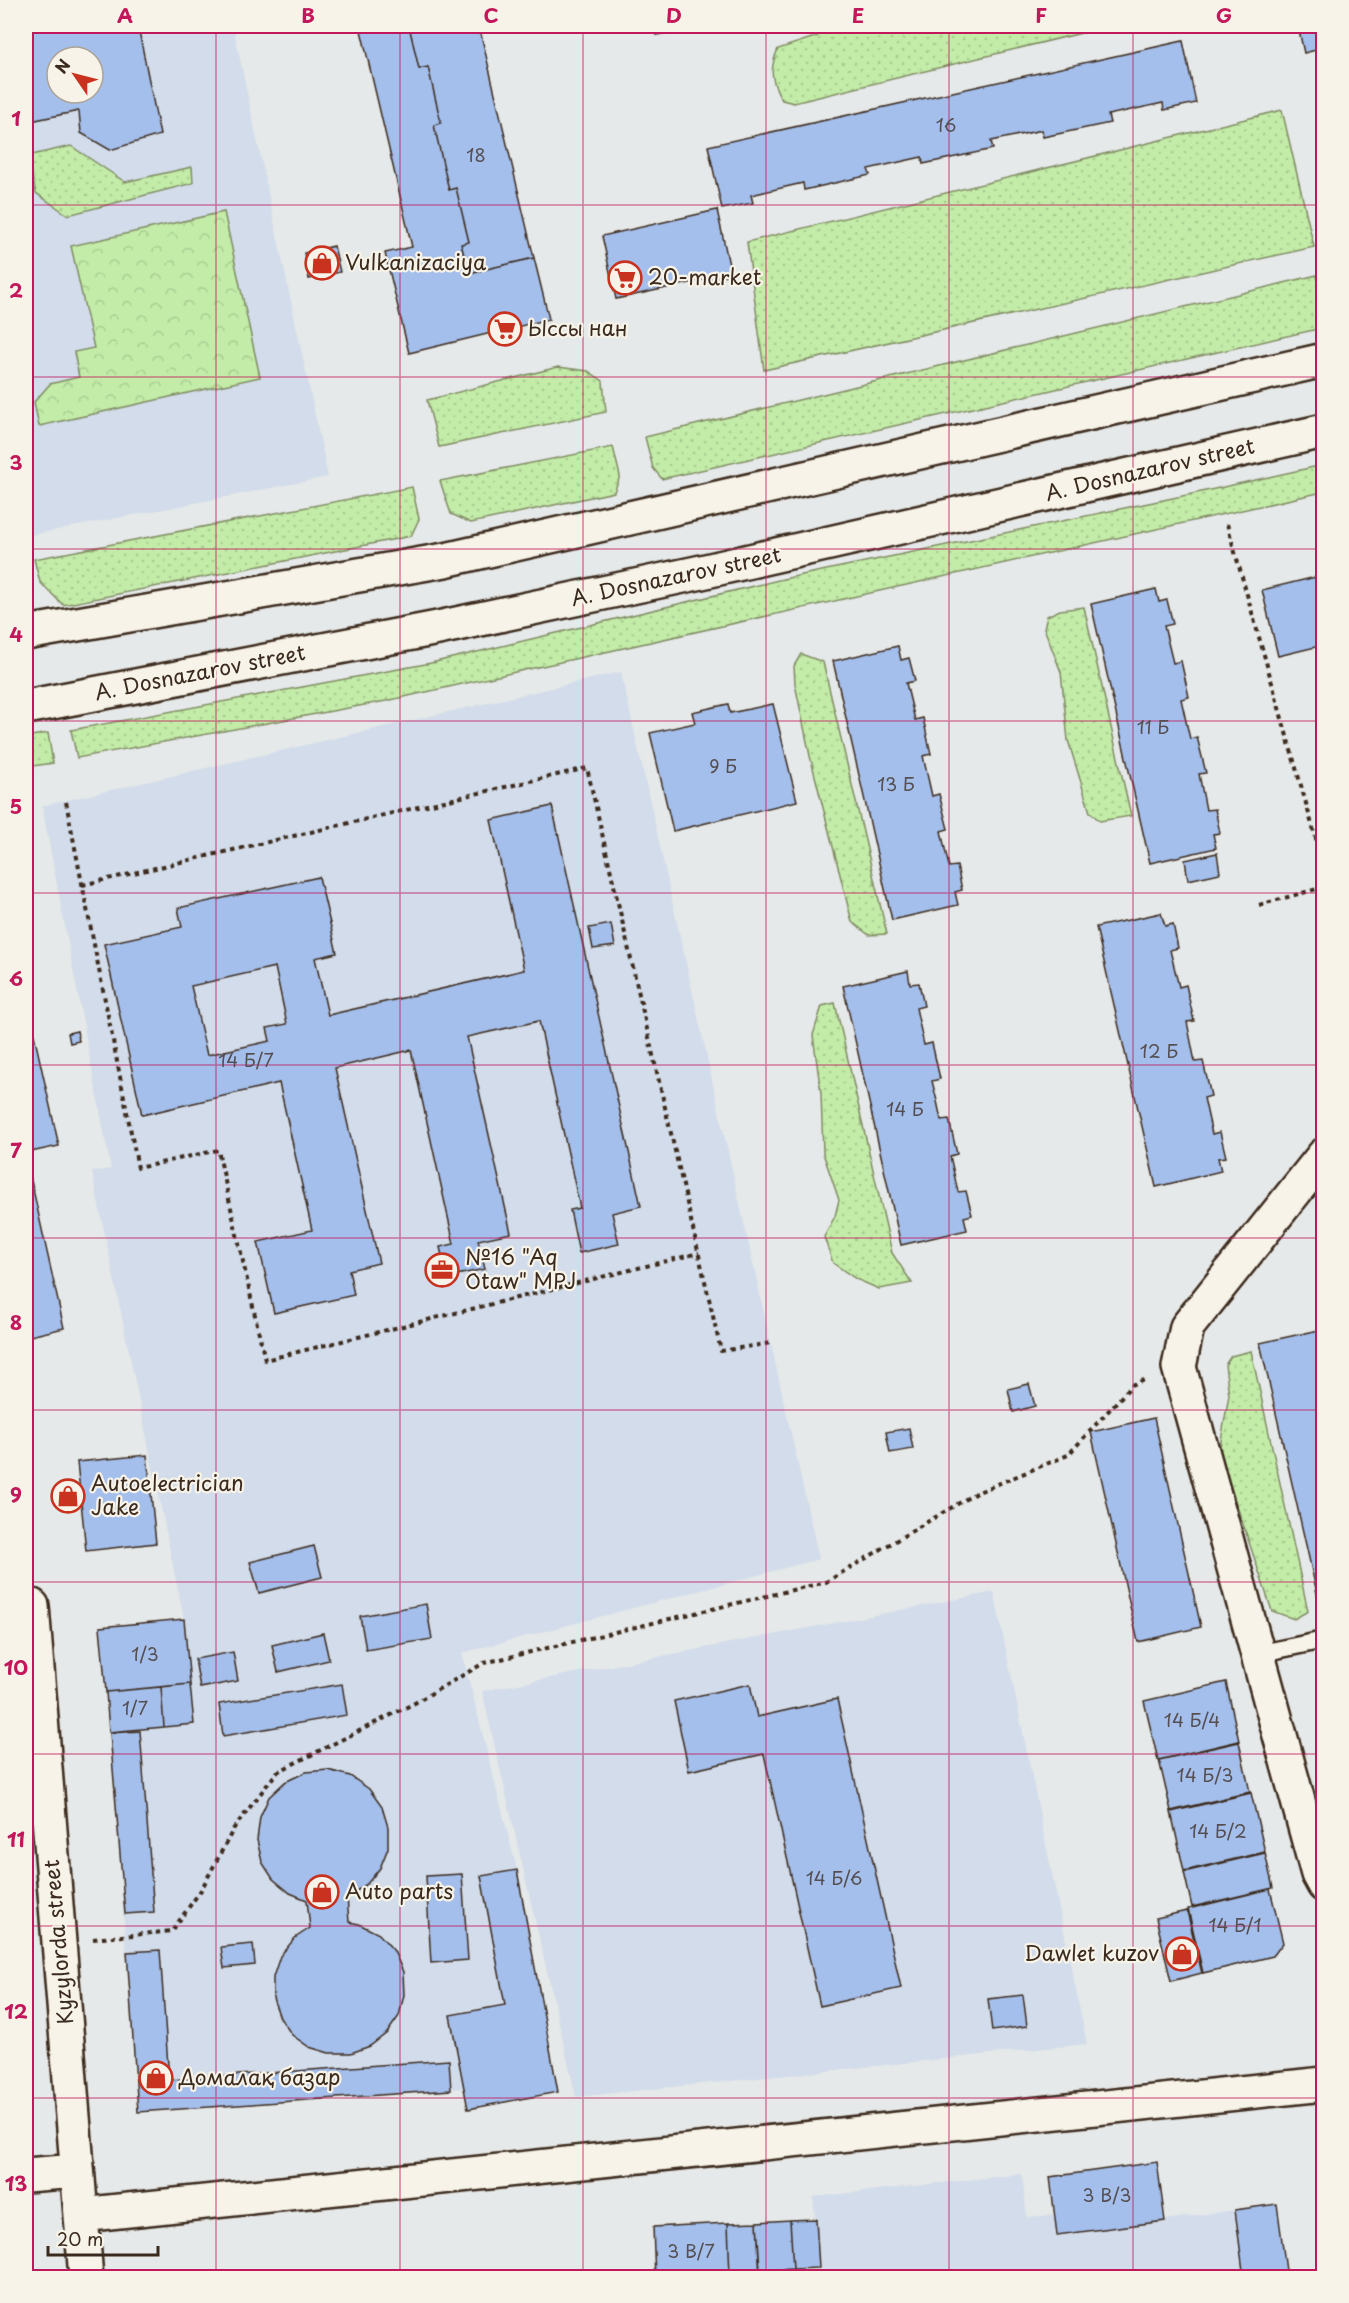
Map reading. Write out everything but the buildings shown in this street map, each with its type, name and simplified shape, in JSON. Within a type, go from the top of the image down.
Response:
[{"type":"street","points":[[26,633],[445,560],[1323,360]]},
{"type":"street","name":"A. Dosnazarov street","points":[[26,707],[438,628],[697,573],[1323,431]]},
{"type":"street","points":[[1323,1155],[1187,1327],[1179,1367],[1317,1874],[1323,1885]]},
{"type":"street","name":"Kyzylorda street","points":[[29,1606],[86,2277]]},
{"type":"street","points":[[81,2215],[1323,2084]]},
{"type":"street","points":[[26,2175],[77,2171]]},
{"type":"lane","points":[[1257,1654],[1323,1640]]},
{"type":"path","points":[[1227,524],[1323,867]]},
{"type":"path","points":[[81,885],[587,768],[721,1351],[771,1343]]},
{"type":"path","points":[[66,802],[138,1168],[218,1150],[264,1360],[699,1253]]},
{"type":"path","points":[[1258,905],[1323,887]]},
{"type":"path","points":[[59,1943],[172,1931],[201,1890],[234,1828],[277,1772],[411,1705],[484,1664],[826,1582],[976,1493],[1068,1455],[1132,1385],[1179,1367]]},
{"type":"shaded area","points":[[26,26],[233,26],[328,477],[26,536]]},
{"type":"shaded area","points":[[621,672],[819,1559],[462,1653],[517,1870],[558,2092],[468,2109],[463,2088],[138,2112],[110,1733],[194,1724],[184,1619],[92,1172],[111,1169],[42,806]]},
{"type":"shaded area","points":[[994,1592],[1087,2044],[576,2097],[482,1691]]},
{"type":"shaded area","points":[[1022,2174],[1027,2217],[1055,2215],[1058,2235],[1235,2210],[1244,2277],[821,2277],[813,2197]]},
{"type":"green space","points":[[817,26],[1106,27],[794,103],[782,100],[772,75],[778,49],[818,36]]},
{"type":"green space","points":[[1282,110],[1314,247],[764,370],[747,242]]},
{"type":"green space","points":[[71,146],[125,182],[192,167],[193,183],[68,215],[36,193],[27,156]]},
{"type":"green space","points":[[224,212],[260,377],[39,426],[34,402],[50,384],[79,377],[74,352],[94,348],[71,246]]},
{"type":"green space","points":[[1317,275],[1322,306],[1318,329],[662,479],[653,468],[645,437]]},
{"type":"green space","points":[[558,367],[588,371],[603,381],[606,412],[439,447],[427,400]]},
{"type":"green space","points":[[613,447],[620,476],[614,492],[471,523],[451,514],[440,481]]},
{"type":"green space","points":[[1323,465],[1323,492],[386,701],[77,758],[71,730],[431,663],[783,579]]},
{"type":"green space","points":[[412,487],[419,519],[411,536],[63,605],[40,582],[34,559]]},
{"type":"green space","points":[[1084,607],[1131,816],[1100,821],[1090,812],[1068,740],[1061,672],[1044,628],[1047,616],[1060,610]]},
{"type":"green space","points":[[801,654],[823,662],[887,934],[869,935],[852,922],[810,756],[795,684],[794,666]]},
{"type":"green space","points":[[48,733],[53,763],[26,767],[26,737]]},
{"type":"green space","points":[[835,1003],[892,1253],[912,1283],[879,1289],[856,1279],[833,1263],[824,1237],[835,1216],[839,1200],[823,1153],[821,1093],[813,1035],[822,1006]]},
{"type":"green space","points":[[1251,1351],[1308,1611],[1294,1619],[1272,1611],[1219,1452],[1229,1395],[1225,1365],[1231,1356]]},
{"type":"place","name":"Vulkanizaciya","points":[[322,263]]},
{"type":"place","name":"20-market","points":[[625,278]]},
{"type":"place","name":"Ыссы нан","points":[[505,329]]},
{"type":"place","name":"№16 \"Aq Otaw\" MPJ","points":[[442,1270]]},
{"type":"place","name":"Autoelectrician Jake","points":[[68,1496]]},
{"type":"place","name":"Auto parts","points":[[322,1892]]},
{"type":"place","name":"Dawlet kuzov","points":[[1182,1954]]},
{"type":"place","name":"Домалақ базар","points":[[156,2078]]}]
